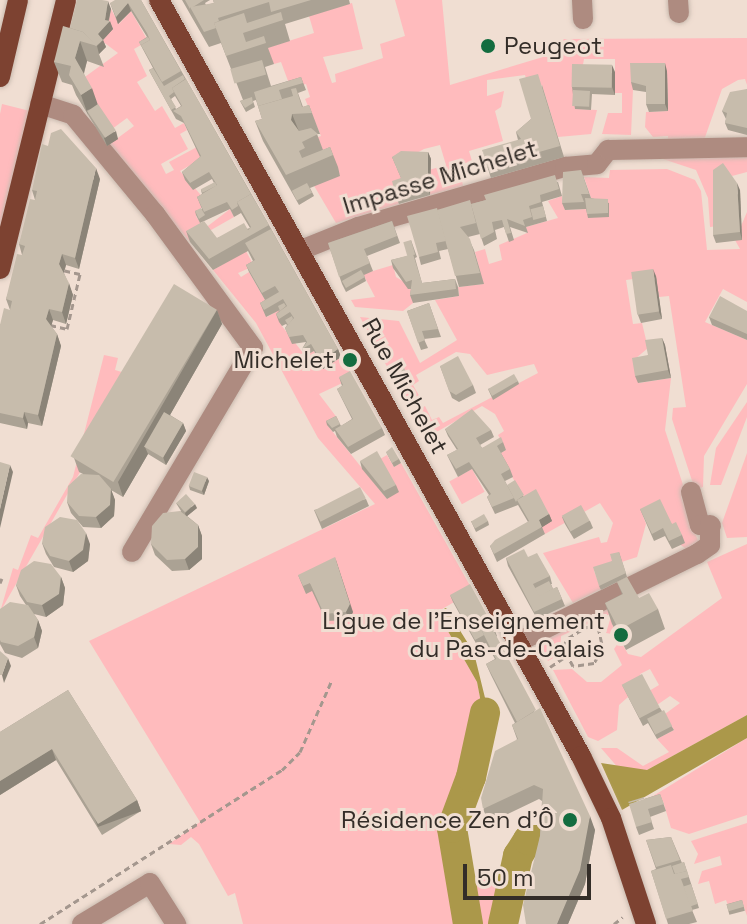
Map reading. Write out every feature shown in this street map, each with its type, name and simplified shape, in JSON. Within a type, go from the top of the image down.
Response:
[{"type":"main road","points":[[0,77],[18,0]]},
{"type":"main road","points":[[0,269],[66,0]]},
{"type":"main road","name":"Rue Michelet","points":[[159,0],[301,250],[602,798],[646,924]]},
{"type":"street","points":[[40,104],[73,115],[155,214],[253,348],[132,552]]},
{"type":"street","name":"Impasse Michelet","points":[[301,250],[358,227],[565,167],[597,164],[608,150],[747,147]]},
{"type":"street","points":[[518,642],[710,545],[710,526],[700,525],[691,492]]},
{"type":"street","points":[[82,924],[150,883],[176,924]]},
{"type":"path","points":[[37,322],[67,329],[71,315],[80,274],[50,267]]},
{"type":"path","points":[[586,627],[598,627],[603,648],[594,663],[573,666],[565,657],[568,638],[586,627]]},
{"type":"path","points":[[40,924],[282,770],[300,752],[331,682]]},
{"type":"shaded area","points":[[395,0],[442,0],[450,85],[563,51],[563,39],[747,38],[747,85],[745,79],[738,80],[722,89],[703,143],[668,144],[668,136],[653,137],[645,127],[646,112],[668,111],[667,71],[633,89],[631,135],[602,134],[608,113],[622,113],[622,93],[615,93],[615,59],[584,59],[575,109],[597,110],[591,134],[558,137],[542,85],[529,89],[525,75],[487,80],[487,96],[504,91],[501,107],[495,111],[503,141],[469,151],[472,161],[459,165],[463,186],[430,195],[429,170],[446,165],[440,145],[424,149],[395,165],[402,177],[395,189],[399,204],[336,223],[313,184],[340,175],[309,140],[321,136],[305,99],[310,97],[306,84],[291,89],[281,62],[274,64],[257,51],[314,33],[309,16],[352,3],[363,49],[323,57],[332,83],[336,82],[335,74],[383,58],[380,44],[405,36]]},
{"type":"shaded area","points":[[111,9],[119,24],[131,11],[148,41],[134,49],[147,76],[137,82],[155,111],[162,106],[175,128],[184,123],[187,130],[180,134],[188,149],[161,164],[166,174],[174,170],[169,162],[197,147],[203,158],[180,171],[206,201],[196,216],[204,229],[230,209],[234,217],[190,242],[107,146],[134,126],[127,118],[112,129],[82,79],[118,53],[102,41],[112,29],[107,27]]},
{"type":"shaded area","points":[[2,104],[30,111],[0,237],[0,114]]},
{"type":"shaded area","points":[[747,155],[747,172],[732,176],[726,170],[719,226],[710,227],[708,198],[696,170],[663,159],[610,160]]},
{"type":"shaded area","points":[[667,169],[695,180],[701,191],[707,250],[740,249],[735,240],[747,212],[747,302],[723,289],[705,322],[747,340],[747,384],[704,456],[703,487],[695,490],[672,419],[673,408],[686,407],[669,296],[659,297],[655,276],[626,280],[633,324],[642,323],[648,348],[635,359],[639,383],[671,378],[665,430],[686,494],[681,497],[699,543],[686,549],[643,516],[646,524],[637,557],[594,571],[601,589],[573,603],[543,553],[599,537],[601,543],[607,542],[613,523],[600,503],[545,534],[499,454],[506,450],[498,435],[504,431],[495,414],[482,406],[426,438],[413,413],[425,406],[432,420],[439,417],[443,423],[538,373],[534,364],[487,375],[470,354],[456,352],[416,375],[419,381],[413,385],[421,399],[409,406],[395,380],[406,373],[391,374],[360,317],[399,321],[420,363],[457,340],[435,300],[459,296],[458,287],[483,284],[475,252],[485,249],[489,264],[502,260],[499,245],[527,233],[526,227],[558,218],[548,201],[562,196],[565,210],[588,209],[592,201],[584,177],[609,178],[610,170]]},
{"type":"shaded area","points":[[246,251],[254,266],[238,273],[241,277],[249,272],[265,300],[267,317],[279,310],[282,326],[303,353],[290,360],[314,351],[324,369],[341,357],[353,378],[319,394],[338,419],[328,426],[387,499],[380,459],[387,455],[394,467],[401,463],[473,591],[437,612],[477,682],[482,708],[473,757],[445,842],[458,915],[452,918],[454,924],[243,924],[235,893],[228,896],[199,844],[191,837],[181,845],[169,844],[200,822],[89,641],[375,504],[318,438],[256,323],[213,270]]},
{"type":"shaded area","points":[[393,265],[396,277],[414,288],[413,303],[403,311],[355,307],[351,300],[375,297],[363,274]]},
{"type":"shaded area","points":[[104,355],[118,358],[115,370],[135,376],[0,612],[13,568],[18,570],[31,535],[38,538],[73,477]]},
{"type":"shaded area","points":[[747,402],[747,417],[721,485],[710,485],[716,448]]},
{"type":"shaded area","points":[[747,453],[747,537],[727,538],[722,523]]},
{"type":"shaded area","points":[[472,469],[485,492],[462,504],[449,482]]},
{"type":"shaded area","points":[[747,544],[747,715],[647,770],[620,770],[601,748],[617,748],[643,766],[669,752],[657,739],[674,730],[665,714],[680,703],[670,696],[657,705],[649,691],[659,685],[650,669],[640,674],[645,682],[619,705],[617,730],[598,741],[588,737],[553,670],[572,669],[587,682],[601,682],[622,665],[614,649],[620,640],[628,654],[641,657],[722,598],[707,562]]},
{"type":"shaded area","points":[[623,601],[612,624],[618,635],[606,633],[612,613],[561,636],[560,654],[548,661],[540,647],[548,636]]},
{"type":"shaded area","points":[[446,608],[474,653],[488,710],[452,828],[456,871],[474,924],[461,924],[445,842],[473,757],[482,708],[477,682],[437,612]]},
{"type":"shaded area","points":[[747,715],[747,738],[622,810],[601,763],[647,770]]},
{"type":"shaded area","points":[[747,738],[747,815],[689,834],[671,828],[663,801],[645,801]]},
{"type":"shaded area","points":[[747,823],[747,916],[743,904],[729,908],[726,900],[715,904],[709,881],[698,884],[702,871],[722,865],[720,856],[694,864],[698,854],[691,841]]},
{"type":"shaded area","points":[[524,831],[532,834],[518,870],[510,924],[495,924],[507,857]]},
{"type":"shaded area","points":[[456,871],[481,880],[501,878],[495,924],[474,924]]},
{"type":"building","points":[[77,0],[108,1],[105,20],[110,21],[98,34],[103,40],[96,46],[83,32],[70,28]]},
{"type":"building","points":[[115,0],[141,0],[181,71],[162,82],[141,45],[150,40],[147,33],[128,3],[116,17],[110,3]]},
{"type":"building","points":[[185,0],[204,0],[190,9]]},
{"type":"building","points":[[213,0],[311,0],[271,12],[269,2],[218,18],[219,21],[214,23],[216,28],[204,32],[190,7],[214,3]]},
{"type":"building","points":[[281,12],[283,20],[243,33],[246,42],[264,36],[266,43],[226,56],[214,23],[244,13],[247,23]]},
{"type":"building","points":[[63,26],[83,32],[97,46],[80,41],[75,58],[92,88],[81,95],[69,75],[71,66],[54,62]]},
{"type":"building","points":[[262,60],[266,74],[234,84],[230,69]]},
{"type":"building","points":[[630,63],[665,63],[665,104],[646,104],[646,86],[631,82]]},
{"type":"building","points":[[572,64],[612,65],[612,88],[572,87]]},
{"type":"building","points":[[153,68],[164,86],[183,75],[185,79],[172,88],[174,92],[169,96],[176,107],[171,110],[149,70]]},
{"type":"building","points":[[538,74],[560,146],[487,167],[482,150],[521,139],[516,132],[531,119],[519,79]]},
{"type":"building","points":[[301,77],[303,83],[279,90],[282,99],[258,106],[254,92]]},
{"type":"building","points":[[186,79],[251,194],[237,202],[238,206],[232,210],[227,202],[204,212],[197,197],[217,185],[209,172],[190,183],[182,172],[201,156],[181,116],[173,111],[182,106],[172,88]]},
{"type":"building","points":[[296,88],[302,107],[309,105],[312,113],[292,114],[291,120],[299,131],[311,128],[318,134],[302,142],[305,148],[299,151],[302,158],[330,147],[333,155],[286,175],[255,121],[262,119],[258,106],[293,96],[291,89]]},
{"type":"building","points":[[747,89],[747,128],[725,123],[727,113],[722,111],[730,92]]},
{"type":"building","points":[[573,90],[590,91],[589,107],[572,106]]},
{"type":"building","points":[[252,97],[253,103],[245,108],[240,101]]},
{"type":"building","points":[[98,104],[116,131],[105,138],[87,111]]},
{"type":"building","points":[[61,129],[96,168],[75,258],[62,254],[59,264],[69,283],[62,312],[49,309],[46,319],[57,334],[38,415],[24,412],[23,418],[0,413],[0,325],[4,308],[10,310],[12,301],[6,299],[17,254],[22,255],[25,246],[19,244],[30,199],[35,200],[37,191],[32,190],[42,144],[48,146],[51,133]]},
{"type":"building","points":[[401,151],[428,152],[428,188],[396,197],[392,181],[401,178],[392,157]]},
{"type":"building","points":[[723,163],[737,183],[740,232],[713,235],[713,170]]},
{"type":"building","points":[[581,170],[589,194],[581,194],[584,202],[562,203],[563,172]]},
{"type":"building","points":[[555,175],[559,189],[540,195],[541,202],[529,206],[532,217],[523,220],[525,226],[507,219],[511,233],[506,234],[502,220],[492,222],[494,232],[481,239],[471,204],[486,200],[484,195]]},
{"type":"building","points":[[215,182],[217,186],[203,193],[201,189]]},
{"type":"building","points":[[307,183],[312,193],[297,201],[292,191]]},
{"type":"building","points":[[251,194],[269,225],[209,259],[186,231],[204,221],[217,238],[244,223],[248,230],[251,227],[237,202]]},
{"type":"building","points":[[585,198],[608,199],[608,213],[587,214]]},
{"type":"building","points":[[470,200],[476,223],[460,227],[470,239],[480,273],[455,276],[437,210]]},
{"type":"building","points":[[543,206],[546,217],[533,220],[530,209]]},
{"type":"building","points":[[201,208],[205,215],[199,219],[195,211]]},
{"type":"building","points":[[437,208],[446,241],[436,243],[438,252],[419,257],[407,216]]},
{"type":"building","points":[[392,221],[397,236],[364,249],[370,263],[339,277],[328,243]]},
{"type":"building","points":[[271,229],[338,349],[321,361],[311,344],[302,349],[307,342],[303,335],[289,337],[285,328],[294,318],[290,312],[279,319],[276,314],[287,306],[283,299],[264,310],[260,303],[279,292],[275,286],[262,293],[246,265],[255,260],[245,243]]},
{"type":"building","points":[[411,240],[415,254],[407,257],[403,242]]},
{"type":"building","points":[[413,254],[422,283],[455,279],[456,289],[410,295],[412,280],[406,282],[391,260]]},
{"type":"building","points":[[653,269],[659,312],[637,315],[631,272]]},
{"type":"building","points":[[361,270],[365,277],[346,288],[342,281]]},
{"type":"building","points":[[174,284],[217,310],[113,482],[70,456]]},
{"type":"building","points":[[720,296],[747,311],[747,334],[709,317]]},
{"type":"building","points":[[429,303],[438,329],[422,331],[425,340],[418,343],[407,311]]},
{"type":"building","points":[[662,338],[668,370],[635,376],[632,358],[648,355],[645,340]]},
{"type":"building","points":[[458,356],[473,385],[456,395],[449,391],[440,366]]},
{"type":"building","points":[[402,364],[405,370],[394,376],[390,370]]},
{"type":"building","points":[[350,371],[382,428],[348,447],[335,429],[353,419],[337,389],[343,385],[339,377]]},
{"type":"building","points":[[514,374],[518,381],[492,396],[488,389]]},
{"type":"building","points":[[472,409],[491,430],[476,438],[482,448],[501,437],[503,442],[497,446],[510,469],[501,474],[514,498],[492,507],[487,497],[491,494],[469,462],[456,469],[447,455],[458,449],[445,429]]},
{"type":"building","points":[[164,412],[183,423],[163,458],[144,447]]},
{"type":"building","points":[[336,416],[340,424],[332,428],[326,421]]},
{"type":"building","points":[[392,447],[399,459],[392,463],[386,452]]},
{"type":"building","points":[[377,451],[396,485],[384,491],[360,461]]},
{"type":"building","points":[[0,462],[10,465],[0,509]]},
{"type":"building","points":[[194,472],[207,477],[202,491],[189,486]]},
{"type":"building","points":[[81,474],[99,475],[111,489],[110,505],[96,517],[79,516],[67,502],[68,486]]},
{"type":"building","points":[[515,480],[524,495],[516,502],[507,485]]},
{"type":"building","points":[[360,487],[366,499],[320,522],[315,510]]},
{"type":"building","points":[[536,489],[549,514],[539,520],[542,527],[494,554],[490,546],[495,540],[529,521],[517,500]]},
{"type":"building","points":[[186,494],[195,504],[185,512],[176,503]]},
{"type":"building","points":[[660,499],[672,524],[676,522],[682,535],[669,541],[663,528],[652,534],[640,509]]},
{"type":"building","points":[[581,505],[590,521],[570,531],[562,516]]},
{"type":"building","points":[[180,511],[198,525],[198,547],[185,559],[167,560],[151,544],[152,526],[163,513]]},
{"type":"building","points":[[484,514],[488,521],[475,528],[471,522]]},
{"type":"building","points":[[60,517],[77,520],[86,533],[83,550],[69,561],[50,556],[42,543],[45,527]]},
{"type":"building","points":[[524,549],[528,557],[537,553],[550,576],[533,584],[539,595],[557,587],[562,599],[534,612],[506,558]]},
{"type":"building","points":[[619,552],[626,573],[599,586],[593,567],[612,561],[610,554]]},
{"type":"building","points":[[335,557],[350,604],[346,612],[324,614],[310,583],[303,586],[298,575]]},
{"type":"building","points":[[34,561],[51,564],[61,577],[59,594],[42,605],[27,602],[16,585],[21,570]]},
{"type":"building","points":[[627,577],[639,598],[649,593],[658,609],[619,630],[605,603],[623,594],[617,582]]},
{"type":"building","points":[[549,581],[553,589],[539,596],[535,588]]},
{"type":"building","points":[[470,584],[494,628],[492,630],[491,626],[482,631],[484,635],[475,640],[450,595]]},
{"type":"building","points":[[10,602],[28,605],[38,620],[34,637],[18,646],[0,640],[0,609]]},
{"type":"building","points":[[491,626],[536,710],[517,722],[486,664],[496,659],[482,631]]},
{"type":"building","points":[[0,651],[8,658],[2,675],[0,675]]},
{"type":"building","points":[[642,674],[660,708],[640,718],[622,685]]},
{"type":"building","points":[[68,690],[137,800],[98,824],[52,749],[0,781],[0,732]]},
{"type":"building","name":"Résidence Zen d'Ô","points":[[540,708],[590,816],[580,870],[557,924],[526,924],[523,905],[540,836],[543,789],[534,785],[483,809],[481,798],[495,751],[518,739],[512,725]]},
{"type":"building","points":[[664,710],[672,726],[655,735],[647,719]]},
{"type":"building","points":[[660,794],[664,804],[648,809],[652,822],[636,827],[629,804]]},
{"type":"building","points":[[671,837],[680,860],[656,867],[646,840]]},
{"type":"building","points":[[684,862],[687,871],[675,874],[672,866]]},
{"type":"building","points":[[671,865],[674,874],[687,871],[689,877],[681,879],[693,911],[666,919],[651,871]]},
{"type":"building","points":[[691,884],[698,904],[690,906],[683,887]]},
{"type":"building","points":[[742,900],[744,907],[729,911],[727,904]]},
{"type":"waterway","points":[[468,924],[452,828],[471,777],[485,713]]},
{"type":"waterway","points":[[503,924],[518,856],[528,840],[537,840]]},
{"type":"place","name":"Peugeot","points":[[488,46]]},
{"type":"place","name":"Michelet","points":[[350,360]]},
{"type":"place","name":"Ligue de l'Enseignement du Pas-de-Calais","points":[[621,635]]},
{"type":"place","name":"Résidence Zen d'Ô","points":[[570,820]]}]
